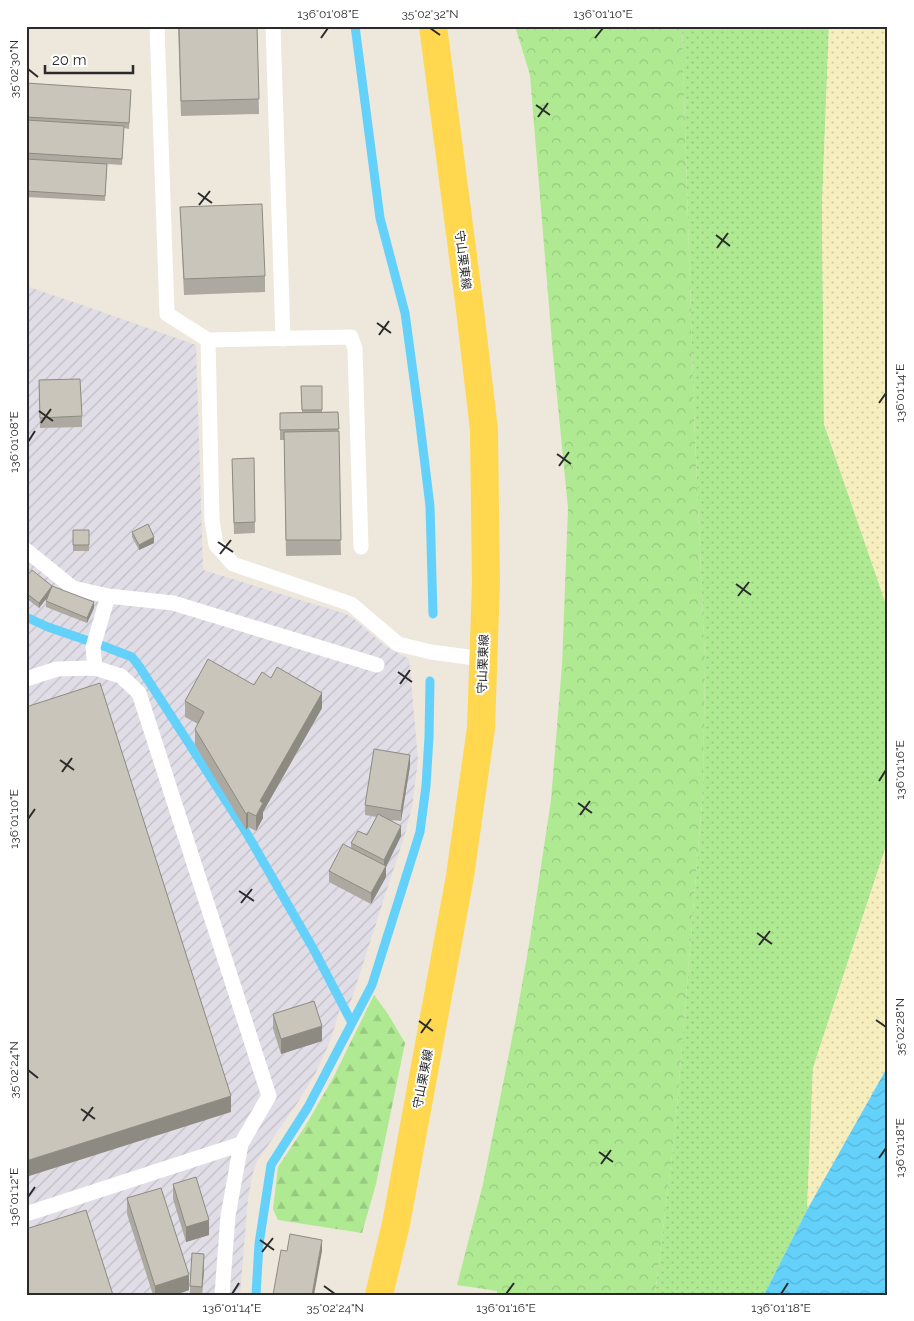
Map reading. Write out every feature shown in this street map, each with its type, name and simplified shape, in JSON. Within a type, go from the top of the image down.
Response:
[{"type":"main road","name":"守山栗東線","points":[[378,1295],[396,1224],[460,876],[480,728],[483,659],[486,583],[484,430],[433,26]]},
{"type":"lane","points":[[156,26],[166,314],[208,340],[351,338],[354,349],[361,548]]},
{"type":"lane","points":[[273,26],[283,339]]},
{"type":"lane","points":[[208,340],[212,520],[216,545],[233,564],[351,604],[398,644],[430,652],[483,659]]},
{"type":"lane","points":[[26,550],[73,588],[108,596],[173,603],[377,665]]},
{"type":"lane","points":[[95,668],[95,643],[108,596]]},
{"type":"lane","points":[[26,679],[57,669],[95,668],[121,676],[140,693],[269,1096],[241,1144],[228,1216],[222,1295]]},
{"type":"lane","points":[[26,1214],[241,1144]]},
{"type":"shaded area","points":[[26,286],[196,345],[203,570],[346,614],[385,646],[409,659],[418,760],[412,807],[348,1010],[340,1008],[331,1039],[315,1074],[257,1161],[253,1172],[248,1198],[240,1295],[26,1295]]},
{"type":"green space","points":[[515,26],[682,26],[694,412],[705,662],[703,790],[675,1131],[655,1295],[497,1295],[497,1291],[457,1285],[483,1184],[530,939],[551,800],[562,665],[568,508],[553,355],[530,75]]},
{"type":"green space","points":[[682,26],[829,26],[822,205],[824,424],[888,610],[888,840],[813,1068],[807,1210],[764,1295],[655,1295],[675,1131],[703,790],[705,662],[694,412]]},
{"type":"green space","points":[[374,995],[405,1043],[376,1184],[362,1233],[278,1220],[273,1209],[278,1167],[306,1125],[333,1078]]},
{"type":"sand","points":[[829,26],[888,26],[888,610],[824,424],[822,205]]},
{"type":"sand","points":[[888,840],[888,1066],[807,1210],[813,1068]]},
{"type":"water","points":[[888,1066],[888,1295],[764,1295],[807,1210]]},
{"type":"building","points":[[179,26],[257,26],[259,99],[181,101]]},
{"type":"building","points":[[26,83],[131,90],[129,123],[26,117]]},
{"type":"building","points":[[26,120],[124,126],[122,159],[26,153]]},
{"type":"building","points":[[26,159],[107,164],[105,196],[26,191]]},
{"type":"building","points":[[262,204],[265,276],[184,279],[180,207]]},
{"type":"building","points":[[80,379],[82,416],[40,418],[39,380]]},
{"type":"building","points":[[301,386],[322,386],[322,410],[302,410]]},
{"type":"building","points":[[338,412],[339,429],[280,430],[280,413]]},
{"type":"building","points":[[339,431],[341,540],[286,540],[284,432]]},
{"type":"building","points":[[254,458],[255,522],[234,523],[232,459]]},
{"type":"building","points":[[148,524],[154,537],[139,545],[132,532]]},
{"type":"building","points":[[73,530],[89,530],[89,545],[73,545]]},
{"type":"building","points":[[32,570],[52,586],[39,603],[26,593],[26,577]]},
{"type":"building","points":[[52,586],[94,602],[87,618],[46,601]]},
{"type":"building","points":[[208,659],[254,685],[262,672],[271,678],[277,667],[322,693],[260,801],[263,803],[256,816],[248,812],[246,814],[195,729],[204,712],[185,701]]},
{"type":"building","points":[[100,683],[231,1096],[26,1161],[26,707]]},
{"type":"building","points":[[374,749],[410,755],[401,811],[365,805]]},
{"type":"building","points":[[378,814],[401,826],[384,860],[351,843],[358,831],[367,835]]},
{"type":"building","points":[[343,844],[386,866],[371,893],[329,871]]},
{"type":"building","points":[[314,1001],[322,1026],[281,1039],[273,1014]]},
{"type":"building","points":[[196,1177],[209,1220],[186,1227],[173,1184]]},
{"type":"building","points":[[161,1188],[189,1275],[155,1286],[127,1198]]},
{"type":"building","points":[[86,1210],[113,1295],[26,1295],[26,1229]]},
{"type":"building","points":[[290,1234],[322,1240],[312,1295],[273,1295],[281,1250],[287,1251]]},
{"type":"building","points":[[192,1253],[204,1254],[202,1287],[190,1286]]},
{"type":"waterway","points":[[355,26],[380,218],[405,313],[419,416],[430,506],[433,614]]},
{"type":"waterway","points":[[26,617],[48,627],[132,657],[246,832],[314,950],[352,1023]]},
{"type":"waterway","points":[[256,1295],[259,1244],[271,1165],[308,1107],[372,985],[420,832],[426,786],[430,681]]}]
